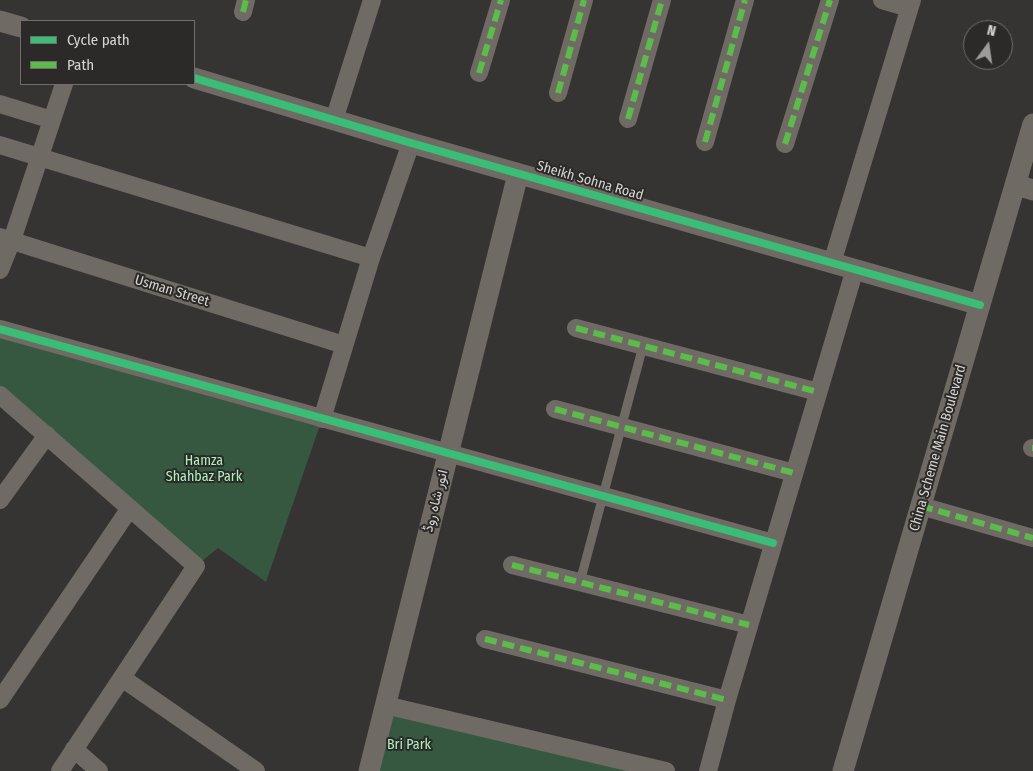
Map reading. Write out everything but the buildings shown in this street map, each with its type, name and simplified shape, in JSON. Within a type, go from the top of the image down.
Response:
[{"type":"street","points":[[334,120],[372,0]]},
{"type":"street","points":[[478,73],[501,0]]},
{"type":"street","points":[[558,93],[584,0]]},
{"type":"street","points":[[628,119],[662,0]]},
{"type":"street","points":[[705,142],[745,0]]},
{"type":"street","points":[[785,144],[830,0]]},
{"type":"street","points":[[832,262],[910,4],[882,0]]},
{"type":"street","points":[[0,20],[20,27]]},
{"type":"street","name":"Sheikh Sohna Road","points":[[195,78],[518,174],[980,305]]},
{"type":"street","points":[[0,270],[6,239],[40,157],[64,85]]},
{"type":"street","points":[[0,104],[52,120]]},
{"type":"street","name":"China Scheme Main Boulevard","points":[[843,771],[980,305],[1024,188],[1033,124]]},
{"type":"street","points":[[322,419],[370,258],[411,143]]},
{"type":"street","points":[[0,145],[370,258]]},
{"type":"street","name":"انور شاہ روڈ","points":[[369,771],[518,174]]},
{"type":"street","name":"Usman Street","points":[[6,239],[344,345]]},
{"type":"street","points":[[708,771],[727,700],[855,269]]},
{"type":"street","points":[[576,328],[818,392]]},
{"type":"street","points":[[0,329],[773,543]]},
{"type":"street","points":[[0,395],[196,566],[60,771]]},
{"type":"street","points":[[555,409],[794,473]]},
{"type":"street","points":[[0,500],[47,436]]},
{"type":"street","points":[[921,506],[1033,538]]},
{"type":"street","points":[[0,700],[130,508]]},
{"type":"street","points":[[512,565],[749,625]]},
{"type":"street","points":[[486,639],[727,700]]},
{"type":"street","points":[[122,678],[256,771]]},
{"type":"street","points":[[385,705],[666,771]]},
{"type":"street","points":[[74,749],[99,771]]},
{"type":"lane","points":[[580,582],[643,346]]},
{"type":"green space","name":"Hamza Shahbaz Park","points":[[0,329],[322,419],[266,582],[218,548],[196,566],[0,395]]},
{"type":"green space","name":"Bri Park","points":[[390,714],[633,771],[377,771]]},
{"type":"marked path","points":[[243,12],[246,0]]},
{"type":"marked path","points":[[479,73],[501,0]]},
{"type":"marked path","points":[[558,93],[584,0]]},
{"type":"marked path","points":[[628,119],[662,0]]},
{"type":"marked path","points":[[705,142],[745,0]]},
{"type":"marked path","points":[[785,144],[830,0]]},
{"type":"marked path","points":[[576,328],[818,392]]},
{"type":"marked path","points":[[555,409],[794,473]]},
{"type":"marked path","points":[[921,506],[1033,538]]},
{"type":"marked path","points":[[512,565],[749,625]]},
{"type":"marked path","points":[[485,639],[727,700]]},
{"type":"cycle path","points":[[195,78],[411,143],[980,305]]},
{"type":"cycle path","points":[[0,329],[773,543]]}]
